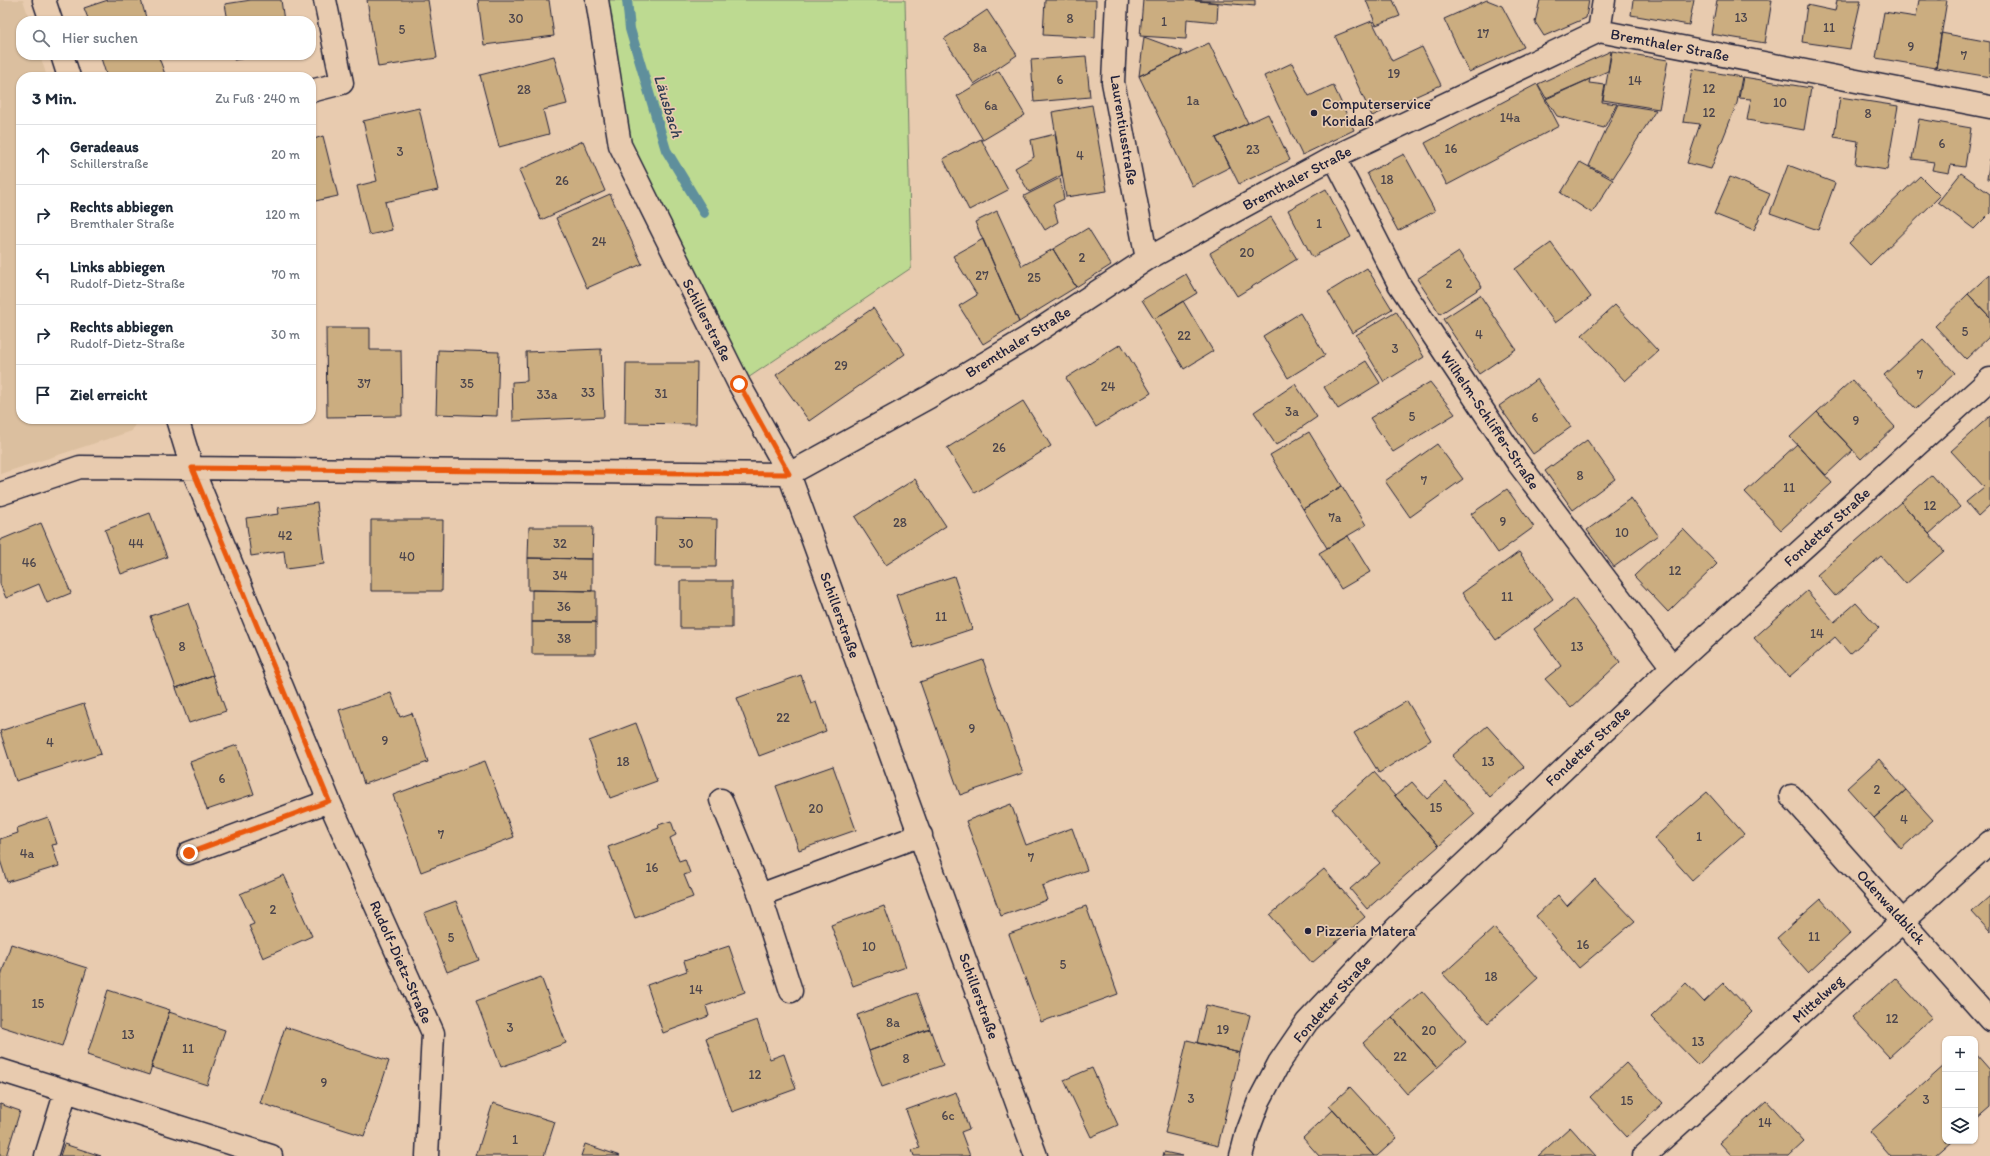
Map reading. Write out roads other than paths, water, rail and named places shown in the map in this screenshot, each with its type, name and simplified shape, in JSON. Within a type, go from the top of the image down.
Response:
[{"type":"street","points":[[44,0],[49,16]]},
{"type":"street","points":[[316,90],[342,83],[325,0]]},
{"type":"street","name":"Schillerstraße","points":[[597,0],[620,145],[739,384],[789,474],[1036,1156]]},
{"type":"street","name":"Laurentiusstraße","points":[[1117,0],[1114,82],[1147,259]]},
{"type":"street","points":[[1599,31],[1604,0]]},
{"type":"street","name":"Bremthaler Straße","points":[[0,494],[80,466],[789,474],[928,397],[1027,338],[1147,259],[1334,157],[1599,31],[1990,107]]},
{"type":"street","points":[[64,60],[67,72]]},
{"type":"street","name":"Wilhelm-Schliffer-Straße","points":[[1334,157],[1407,297],[1518,464],[1672,667]]},
{"type":"street","name":"Fondetter Straße","points":[[1241,1156],[1247,1133],[1259,1100],[1278,1063],[1307,1022],[1396,928],[1672,667],[1990,378]]},
{"type":"street","name":"Rudolf-Dietz-Straße","points":[[179,424],[192,468],[329,801],[433,1033],[427,1156]]},
{"type":"street","name":"Odenwaldblick","points":[[1791,796],[1904,921],[1990,1020]]},
{"type":"street","points":[[721,800],[760,894],[791,991]]},
{"type":"street","points":[[189,853],[329,801]]},
{"type":"street","points":[[760,894],[921,836]]},
{"type":"street","name":"Mittelweg","points":[[1644,1156],[1990,842]]},
{"type":"street","points":[[0,1070],[271,1156]]},
{"type":"street","points":[[46,1156],[66,1091]]},
{"type":"waterway","name":"Läusbach","points":[[627,0],[630,29],[666,150],[704,213]]},
{"type":"place","name":"Computerservice Koridaß","points":[[1314,113]]},
{"type":"place","name":"Pizzeria Matera","points":[[1308,931]]}]
